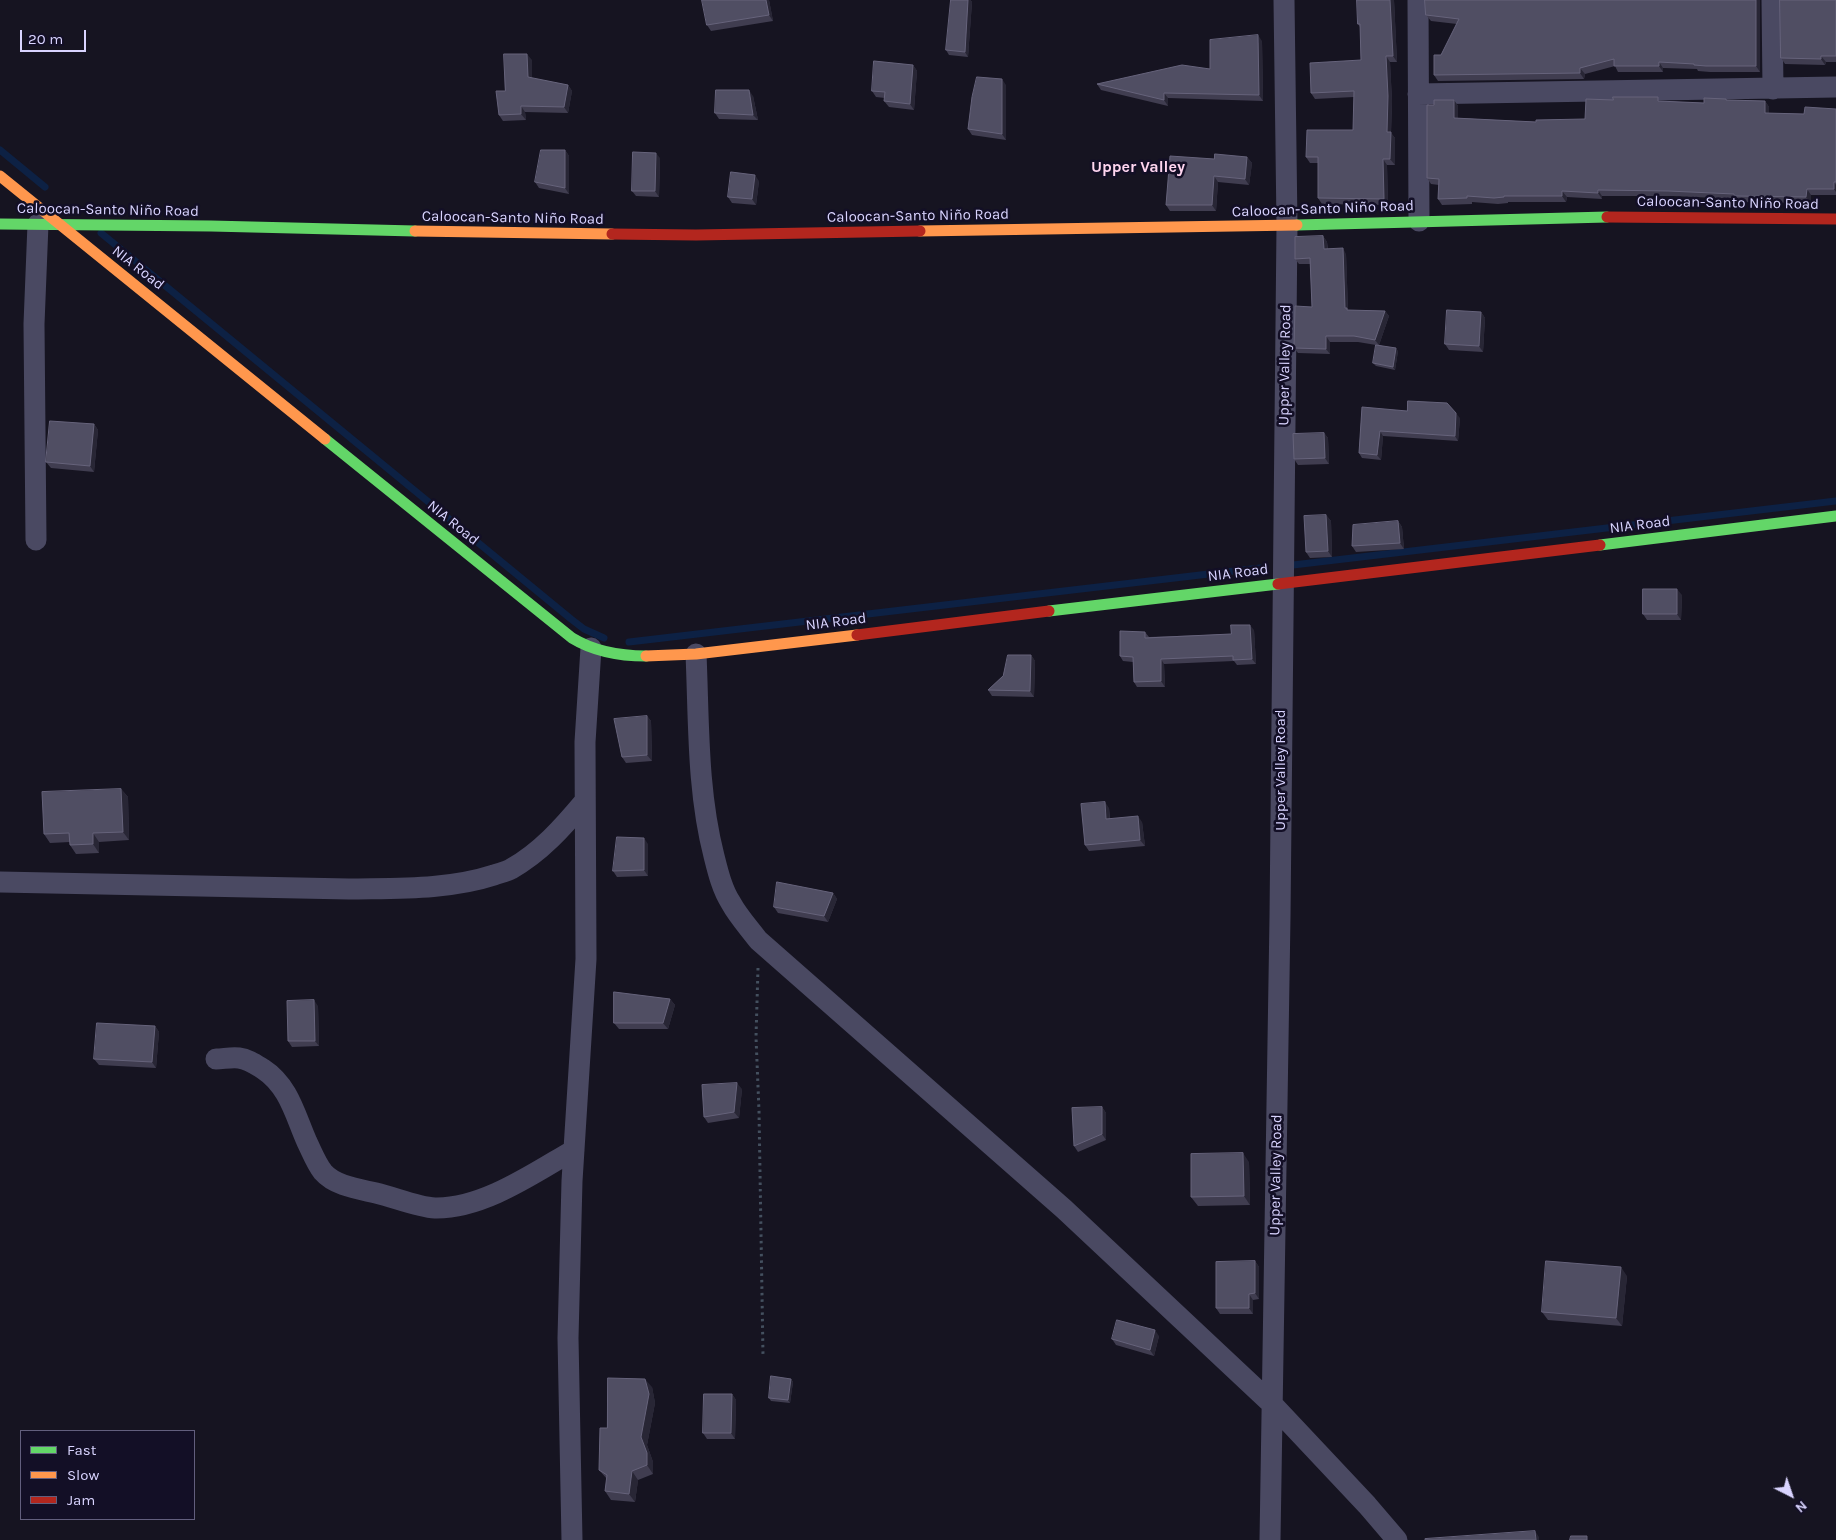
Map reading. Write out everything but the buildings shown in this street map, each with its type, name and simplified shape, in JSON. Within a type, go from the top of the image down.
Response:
[{"type":"street","name":"Upper Valley Road","points":[[1270,1540],[1280,917],[1287,226],[1284,0]]},
{"type":"street","points":[[1418,0],[1419,221]]},
{"type":"street","points":[[1772,0],[1773,88]]},
{"type":"street","points":[[1418,94],[1836,87]]},
{"type":"street","name":"NIA Road","points":[[0,176],[48,224],[160,304],[542,615],[576,640],[591,648],[614,654],[696,654],[1836,516]]},
{"type":"street","name":"Caloocan-Santo Niño Road","points":[[0,224],[696,235],[1287,226],[1638,216],[1836,219]]},
{"type":"street","points":[[36,540],[34,324],[48,224]]},
{"type":"street","points":[[572,1540],[568,1338],[574,1150],[586,959],[584,802],[585,742],[591,648]]},
{"type":"street","points":[[696,654],[700,763],[706,824],[718,873],[730,902],[758,940],[1064,1209],[1273,1405],[1397,1540]]},
{"type":"street","points":[[0,882],[349,889],[407,888],[474,882],[510,870],[536,852],[560,831],[584,802]]},
{"type":"street","points":[[216,1059],[238,1058],[246,1060],[253,1062],[271,1074],[284,1089],[316,1161],[324,1174],[334,1180],[354,1187],[416,1204],[434,1208],[459,1205],[481,1199],[511,1186],[574,1150]]},
{"type":"path","points":[[758,940],[756,1037],[763,1355]]},
{"type":"waterway","points":[[0,150],[45,187]]},
{"type":"waterway","points":[[101,233],[571,619],[584,629],[604,638]]},
{"type":"waterway","points":[[1293,565],[1836,501]]},
{"type":"waterway","points":[[629,642],[1260,568]]},
{"type":"traffic: fast","points":[[1297,225],[1607,217]]},
{"type":"traffic: fast","points":[[0,224],[211,226],[415,231]]},
{"type":"traffic: fast","points":[[325,439],[572,638],[589,647],[608,652],[646,656]]},
{"type":"traffic: fast","points":[[1600,545],[1836,516]]},
{"type":"traffic: fast","points":[[1049,611],[1278,584]]},
{"type":"traffic: slow","points":[[0,176],[325,439]]},
{"type":"traffic: slow","points":[[920,231],[1297,225]]},
{"type":"traffic: slow","points":[[415,231],[612,234]]},
{"type":"traffic: slow","points":[[646,656],[696,654],[857,635]]},
{"type":"traffic: jam","points":[[1607,217],[1836,219]]},
{"type":"traffic: jam","points":[[612,234],[696,235],[920,231]]},
{"type":"traffic: jam","points":[[1278,584],[1600,545]]},
{"type":"traffic: jam","points":[[857,635],[1049,611]]},
{"type":"district","name":"Upper Valley","points":[[1138,167]]}]
